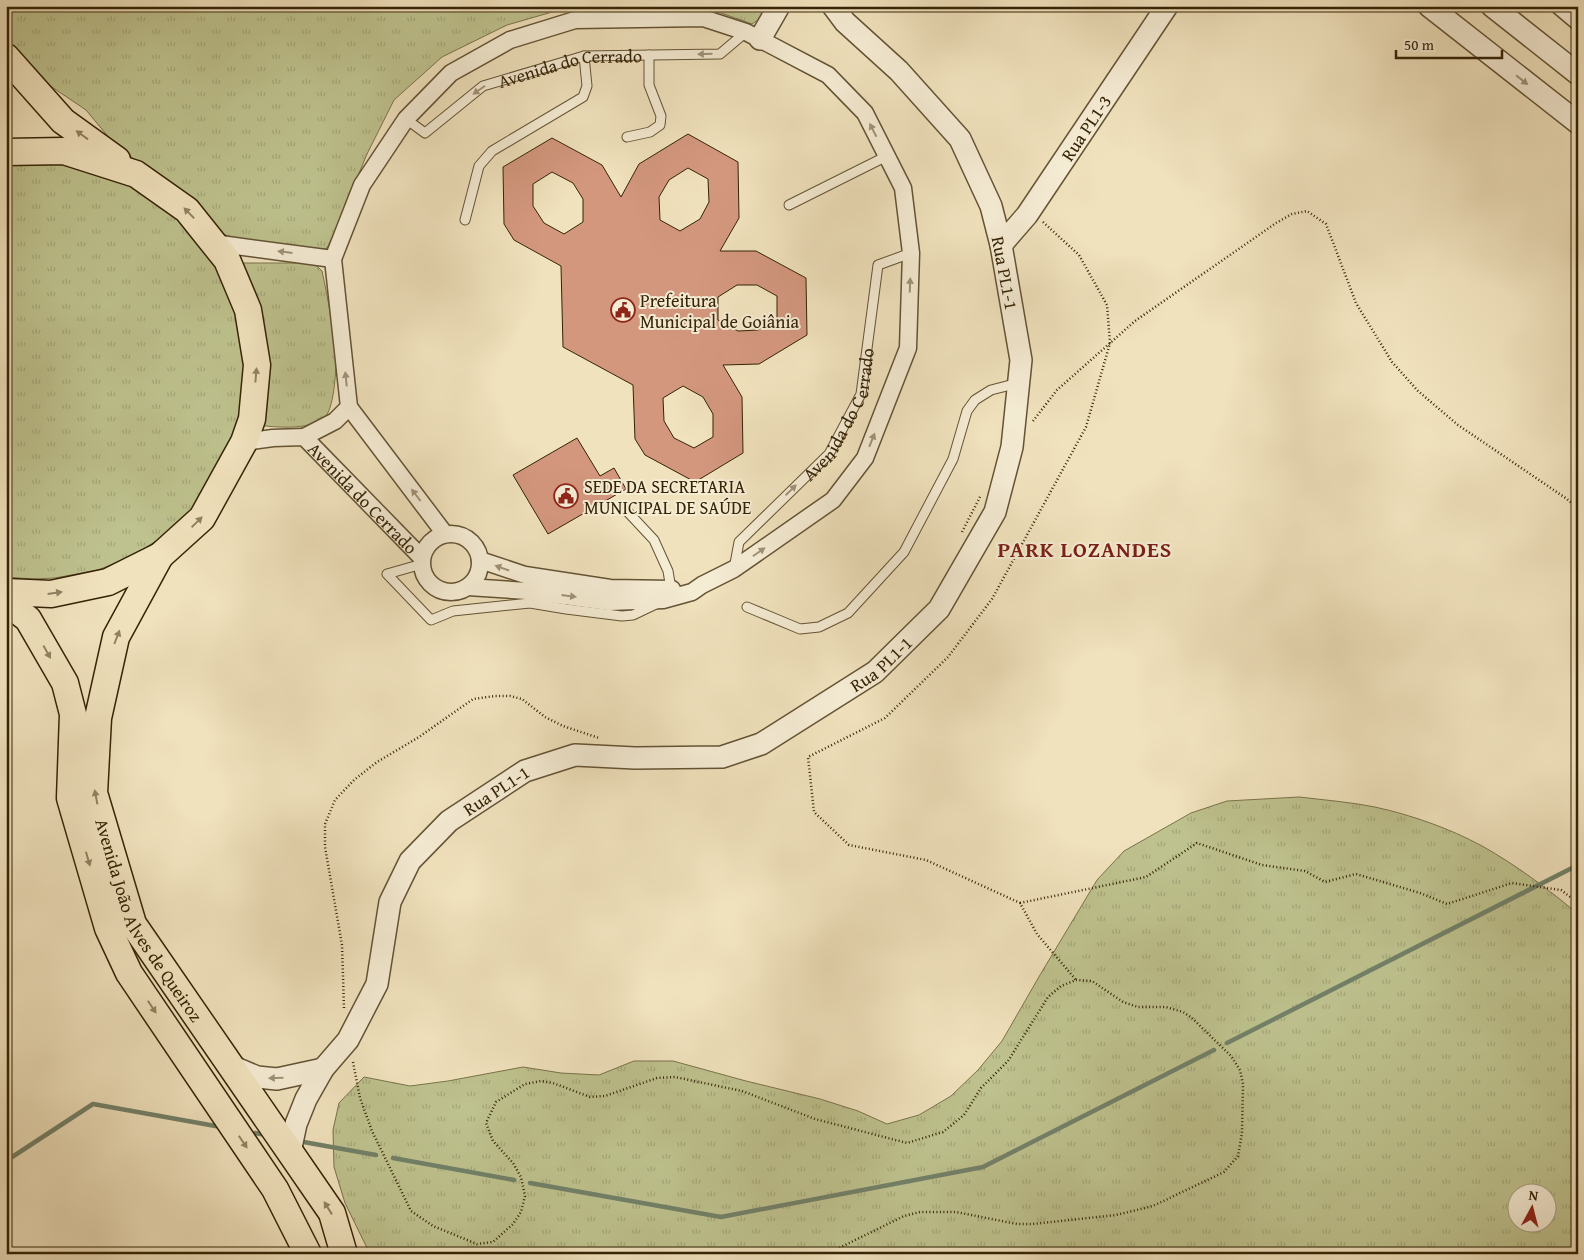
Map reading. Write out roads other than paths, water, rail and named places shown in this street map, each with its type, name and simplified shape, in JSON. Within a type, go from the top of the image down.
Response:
[{"type":"main road","points":[[6,57],[63,121],[188,210],[227,260],[248,310],[257,365],[252,419],[244,442],[202,518],[160,556],[108,582],[51,594],[6,592]]},
{"type":"main road","points":[[6,152],[64,151],[136,174]]},
{"type":"main road","name":"Avenida João Alves de Queiroz","points":[[160,556],[116,636],[98,718],[94,793],[133,924],[332,1213],[344,1254]]},
{"type":"main road","name":"Avenida João Alves de Queiroz","points":[[6,602],[28,619],[65,683],[73,714],[70,798],[108,928],[129,973],[275,1188],[308,1254]]},
{"type":"street","points":[[753,36],[779,6]]},
{"type":"street","name":"Rua PL1-1","points":[[290,1152],[296,1124],[306,1099],[323,1069],[348,1040],[377,984],[390,902],[410,861],[448,821],[525,771],[576,755],[635,758],[722,757],[761,744],[875,672],[939,609],[995,512],[1012,447],[1022,360],[1001,245],[991,206],[960,139],[899,71],[845,22],[832,6]]},
{"type":"street","name":"Rua PL1-3","points":[[1001,245],[1030,210],[1167,6]]},
{"type":"street","points":[[1429,6],[1578,124]]},
{"type":"street","points":[[1492,6],[1578,74]]},
{"type":"street","points":[[1559,6],[1578,22]]},
{"type":"street","name":"Avenida do Cerrado","points":[[445,534],[349,407],[333,259],[362,186],[406,119],[451,73],[510,40],[575,20],[703,18],[753,36],[828,75],[865,113],[903,188],[911,253],[908,348],[865,458],[834,500],[734,569],[692,592],[609,602],[527,590],[468,587]]},
{"type":"street","points":[[213,243],[333,259]]},
{"type":"street","name":"Avenida do Cerrado","points":[[244,442],[273,438],[304,437],[335,421],[349,407]]},
{"type":"street","name":"Avenida do Cerrado","points":[[304,437],[422,561]]},
{"type":"street","points":[[445,534],[455,534],[464,537],[478,551],[480,560],[480,570],[476,580],[468,587],[459,591],[448,592],[438,589],[430,583],[424,574],[422,561],[425,550],[430,543],[437,537],[445,534]]},
{"type":"street","name":"Avenida do Cerrado","points":[[480,560],[527,590]]},
{"type":"street","points":[[231,1066],[257,1077],[277,1079],[323,1069]]},
{"type":"lane","name":"Avenida do Cerrado","points":[[406,119],[425,133],[483,86],[584,56],[720,54],[753,36]]},
{"type":"lane","points":[[627,137],[650,132],[660,125],[661,116],[649,86],[649,55]]},
{"type":"lane","points":[[465,220],[479,166],[492,151],[583,97],[587,86],[584,56]]},
{"type":"lane","points":[[789,205],[887,156]]},
{"type":"lane","name":"Avenida do Cerrado","points":[[734,569],[739,542],[829,454],[861,394],[878,265],[911,253]]},
{"type":"lane","points":[[747,607],[800,629],[819,627],[848,613],[904,552],[953,459],[967,411],[971,405],[975,400],[991,390],[1019,383]]},
{"type":"lane","points":[[624,508],[654,540],[668,571],[667,595]]},
{"type":"lane","points":[[422,561],[387,574],[431,620],[453,611],[527,590]]},
{"type":"waterway","points":[[1227,1043],[1578,865]]},
{"type":"waterway","points":[[530,1183],[721,1217],[983,1167],[1214,1050]]},
{"type":"waterway","points":[[6,1161],[93,1104],[221,1127]]},
{"type":"waterway","points":[[255,1133],[266,1135]]},
{"type":"waterway","points":[[298,1141],[376,1155]]},
{"type":"waterway","points":[[393,1158],[514,1180]]},
{"type":"place","name":"Prefeitura Municipal de Goiânia","points":[[623,310]]},
{"type":"place","name":"SEDE DA SECRETARIA MUNICIPAL DE SAÚDE","points":[[566,496]]},
{"type":"district","name":"PARK LOZANDES","points":[[1085,549]]}]
